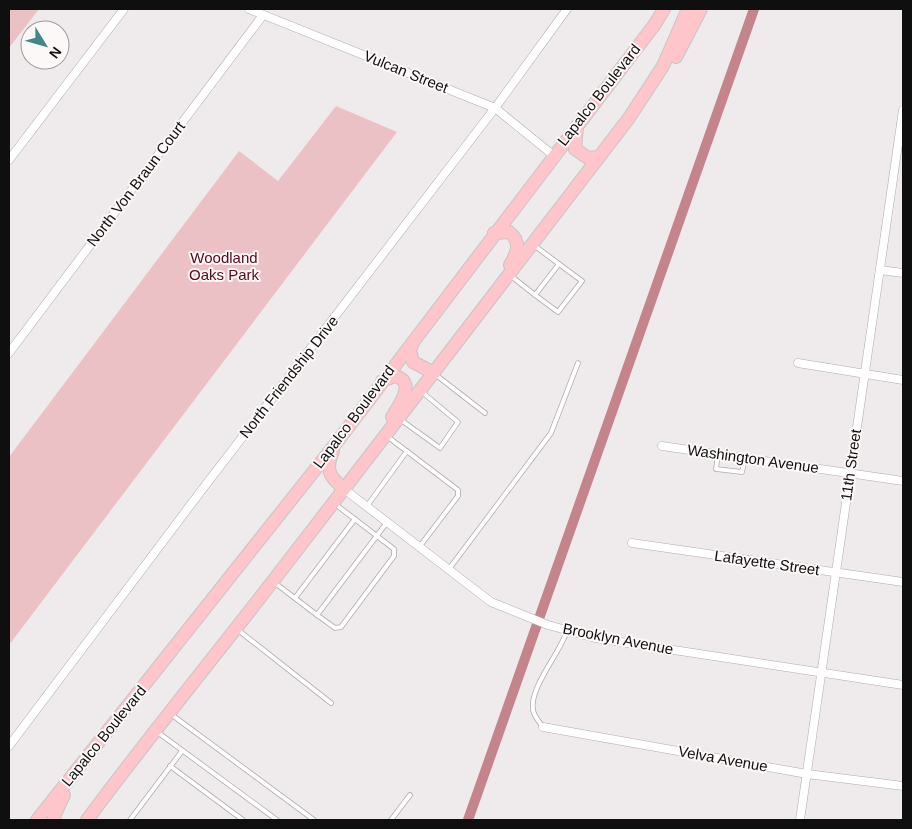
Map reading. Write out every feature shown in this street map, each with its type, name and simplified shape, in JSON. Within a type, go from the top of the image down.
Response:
[{"type":"main road","name":"Lapalco Boulevard","points":[[37,820],[337,442],[553,155],[655,24],[664,9]]},
{"type":"main road","points":[[86,820],[154,730],[273,582],[434,374],[629,118],[663,66],[688,9]]},
{"type":"main road","points":[[629,118],[645,104],[659,85],[680,51],[701,9]]},
{"type":"main road","points":[[578,124],[575,149],[588,158],[598,157]]},
{"type":"main road","points":[[494,233],[509,232],[514,236],[517,246],[517,253],[495,293]]},
{"type":"main road","points":[[414,339],[410,350],[413,362],[434,374]]},
{"type":"main road","points":[[368,458],[406,392],[405,384],[398,377],[391,377],[381,382]]},
{"type":"main road","points":[[337,442],[329,460],[329,470],[332,479],[344,489]]},
{"type":"main road","points":[[55,820],[57,807],[79,767]]},
{"type":"street","points":[[9,160],[124,9]]},
{"type":"street","name":"Vulcan Street","points":[[248,9],[495,108],[553,155]]},
{"type":"street","name":"North Friendship Drive","points":[[9,746],[200,491],[495,108],[568,9]]},
{"type":"street","name":"North Von Braun Court","points":[[9,353],[263,14]]},
{"type":"street","name":"11th Street","points":[[800,820],[903,110]]},
{"type":"street","points":[[880,270],[903,273]]},
{"type":"street","points":[[798,363],[903,380]]},
{"type":"street","name":"Washington Avenue","points":[[662,446],[903,481]]},
{"type":"street","name":"Brooklyn Avenue","points":[[344,489],[491,602],[548,625],[567,631],[903,685]]},
{"type":"street","name":"Lafayette Street","points":[[632,543],[903,582]]},
{"type":"street","name":"Velva Avenue","points":[[543,727],[807,774],[903,786]]},
{"type":"lane","points":[[509,275],[558,312],[582,281],[532,244]]},
{"type":"lane","points":[[535,295],[559,264]]},
{"type":"lane","points":[[449,569],[551,433],[578,363]]},
{"type":"lane","points":[[434,374],[485,412]]},
{"type":"lane","points":[[399,419],[440,448],[458,422],[420,391]]},
{"type":"lane","points":[[386,435],[458,490],[458,496],[420,546]]},
{"type":"lane","points":[[367,506],[407,451]]},
{"type":"lane","points":[[718,454],[716,469],[742,472],[745,458]]},
{"type":"lane","points":[[273,582],[335,628],[341,627],[394,556],[394,549],[334,502]]},
{"type":"lane","points":[[295,598],[354,519]]},
{"type":"lane","points":[[317,615],[388,521]]},
{"type":"lane","points":[[236,628],[331,703]]},
{"type":"lane","points":[[543,727],[533,712],[533,703],[539,686],[563,643],[567,631]]},
{"type":"lane","points":[[168,713],[314,820]]},
{"type":"lane","points":[[154,730],[277,820]]},
{"type":"lane","points":[[130,820],[182,751]]},
{"type":"lane","points":[[170,766],[243,820]]},
{"type":"lane","points":[[391,820],[410,795]]},
{"type":"green space","points":[[9,9],[39,9],[31,20],[20,20],[20,34],[9,48]]},
{"type":"green space","name":"Woodland Oaks Park","points":[[336,106],[397,132],[9,645],[9,457],[239,151],[278,181]]},
{"type":"waterway","points":[[468,820],[754,9]]}]
